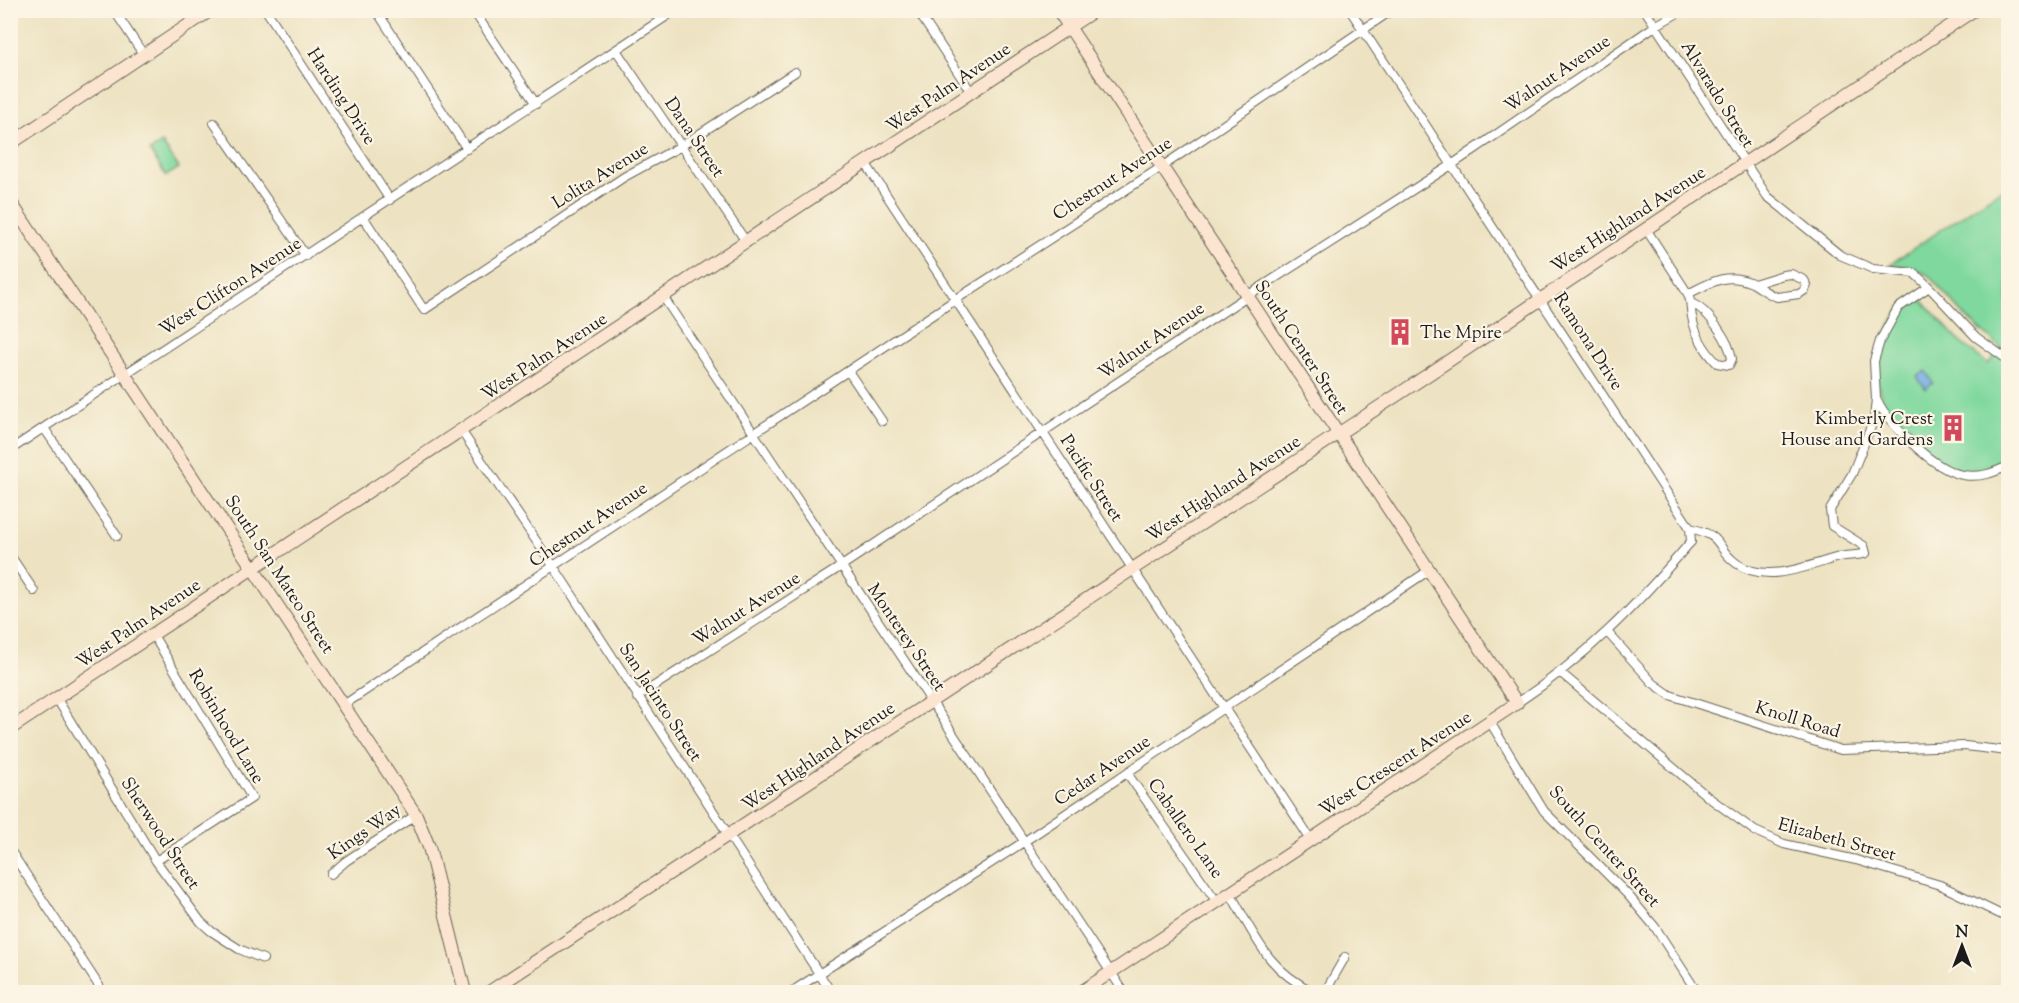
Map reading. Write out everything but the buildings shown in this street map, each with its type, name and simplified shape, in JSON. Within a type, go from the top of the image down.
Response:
[{"type":"street","points":[[114,10],[142,54]]},
{"type":"street","points":[[10,144],[211,10]]},
{"type":"street","name":"Harding Drive","points":[[266,10],[390,200]]},
{"type":"street","points":[[376,10],[467,149]]},
{"type":"street","points":[[473,10],[536,104],[676,10]]},
{"type":"street","points":[[917,10],[971,92]]},
{"type":"street","name":"South Center Street","points":[[1058,10],[1517,703]]},
{"type":"street","name":"West Palm Avenue","points":[[10,729],[462,432],[1095,10]]},
{"type":"street","name":"Ramona Drive","points":[[1350,10],[1541,297],[1690,528]]},
{"type":"street","name":"Chestnut Avenue","points":[[345,704],[955,300],[1163,166],[1392,10]]},
{"type":"street","name":"Alvarado Street","points":[[1645,10],[1744,165],[1767,196],[1840,255],[1873,269],[1914,273],[1976,338],[2008,360]]},
{"type":"street","name":"Walnut Avenue","points":[[637,697],[840,567],[1247,296],[1453,164],[1655,26],[1683,10]]},
{"type":"street","name":"West Highland Avenue","points":[[489,993],[728,838],[1974,10]]},
{"type":"street","name":"Dana Street","points":[[616,50],[747,243]]},
{"type":"street","name":"Lolita Avenue","points":[[364,218],[424,310],[624,177],[681,146],[795,72]]},
{"type":"street","name":"West Clifton Avenue","points":[[10,450],[536,104]]},
{"type":"street","points":[[214,123],[306,256]]},
{"type":"street","name":"Pacific Street","points":[[866,164],[1311,840]]},
{"type":"street","name":"South San Mateo Street","points":[[10,201],[345,704],[416,815],[429,847],[465,993]]},
{"type":"street","points":[[1646,229],[1693,304],[1705,312],[1731,351],[1732,359],[1729,365],[1717,363],[1698,336],[1692,316],[1693,304]]},
{"type":"street","points":[[1688,294],[1716,279],[1729,276],[1754,284],[1776,297],[1799,294],[1805,290],[1807,285],[1804,280],[1791,274],[1754,284]]},
{"type":"street","points":[[1690,528],[1716,537],[1733,561],[1754,570],[1794,572],[1840,556],[1866,553],[1864,546],[1836,531],[1832,526],[1830,515],[1833,503],[1858,459],[1874,419],[1876,399],[1874,361],[1880,341],[1898,308],[1929,287]]},
{"type":"street","name":"Monterey Street","points":[[664,298],[1124,993]]},
{"type":"street","points":[[848,371],[882,421]]},
{"type":"street","points":[[1876,399],[1893,425],[1948,470],[1965,476],[1981,476],[2008,466]]},
{"type":"street","points":[[44,428],[117,536]]},
{"type":"street","name":"San Jacinto Street","points":[[462,432],[554,567],[728,838],[831,993]]},
{"type":"street","name":"West Crescent Avenue","points":[[1081,993],[1562,673],[1608,633],[1691,542],[1690,528]]},
{"type":"street","points":[[10,555],[34,591]]},
{"type":"street","name":"Cedar Avenue","points":[[791,993],[1025,841],[1428,571]]},
{"type":"street","name":"Knoll Road","points":[[1608,633],[1653,683],[1670,695],[1829,746],[1860,751],[1965,746],[2008,751]]},
{"type":"street","name":"Robinhood Lane","points":[[153,635],[252,798],[156,861]]},
{"type":"street","name":"Elizabeth Street","points":[[1562,673],[1708,797],[1755,831],[1784,844],[1856,860],[1940,885],[2008,918]]},
{"type":"street","name":"Sherwood Street","points":[[57,699],[156,861],[211,932],[263,959]]},
{"type":"street","name":"South Center Street","points":[[1490,722],[1544,811],[1628,895],[1655,927],[1697,993]]},
{"type":"street","name":"Caballero Lane","points":[[1127,773],[1217,902]]},
{"type":"street","name":"Kings Way","points":[[331,874],[346,861],[416,815]]},
{"type":"street","points":[[10,850],[103,993]]},
{"type":"street","points":[[1230,893],[1262,951],[1280,972],[1314,993]]},
{"type":"street","points":[[1325,993],[1345,957]]},
{"type":"green space","points":[[162,143],[179,168],[166,176],[150,151]]},
{"type":"green space","points":[[2008,185],[2008,462],[1985,471],[1962,472],[1938,459],[1912,437],[1885,405],[1880,394],[1877,369],[1882,343],[1900,310],[1919,297],[1961,343],[1988,364],[2001,348],[1966,317],[1928,275],[1912,267],[1889,265]]},
{"type":"water","points":[[1926,371],[1933,383],[1926,389],[1917,377]]},
{"type":"place","name":"The Mpire","points":[[1400,332]]},
{"type":"place","name":"Kimberly Crest House and Gardens","points":[[1953,428]]}]
